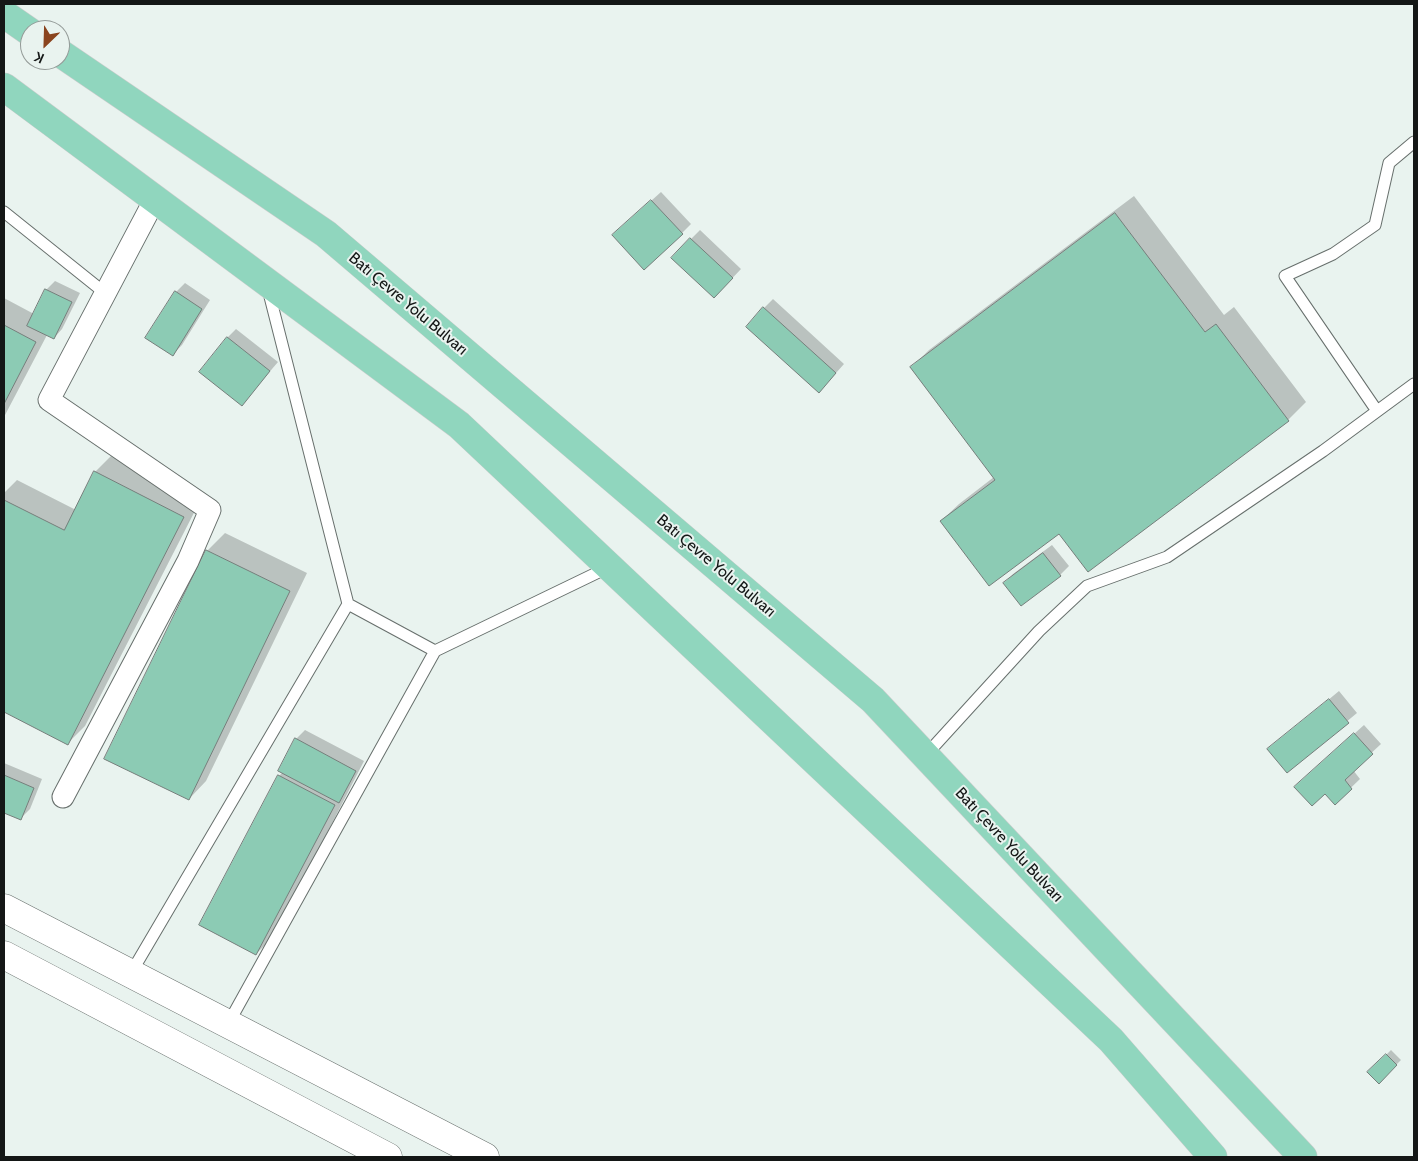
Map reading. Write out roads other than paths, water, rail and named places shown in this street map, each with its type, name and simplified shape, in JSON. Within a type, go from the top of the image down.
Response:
[{"type":"highway","points":[[4,14],[20,25]]},
{"type":"highway","name":"Batı Çevre Yolu Bulvarı","points":[[70,60],[326,234],[873,700],[1303,1157]]},
{"type":"highway","points":[[4,87],[459,425],[1112,1040],[1213,1157]]},
{"type":"main road","points":[[4,908],[485,1157]]},
{"type":"main road","points":[[4,955],[388,1157]]},
{"type":"street","points":[[63,797],[188,561],[210,510],[49,400],[156,199]]},
{"type":"lane","points":[[1378,411],[1285,276],[1333,254],[1376,224],[1389,163],[1414,142]]},
{"type":"lane","points":[[4,212],[106,293]]},
{"type":"lane","points":[[131,973],[348,604],[266,282]]},
{"type":"lane","points":[[925,756],[1039,631],[1087,586],[1167,557],[1323,451],[1414,384]]},
{"type":"lane","points":[[228,1024],[435,651],[609,567]]},
{"type":"lane","points":[[348,604],[435,651]]}]
